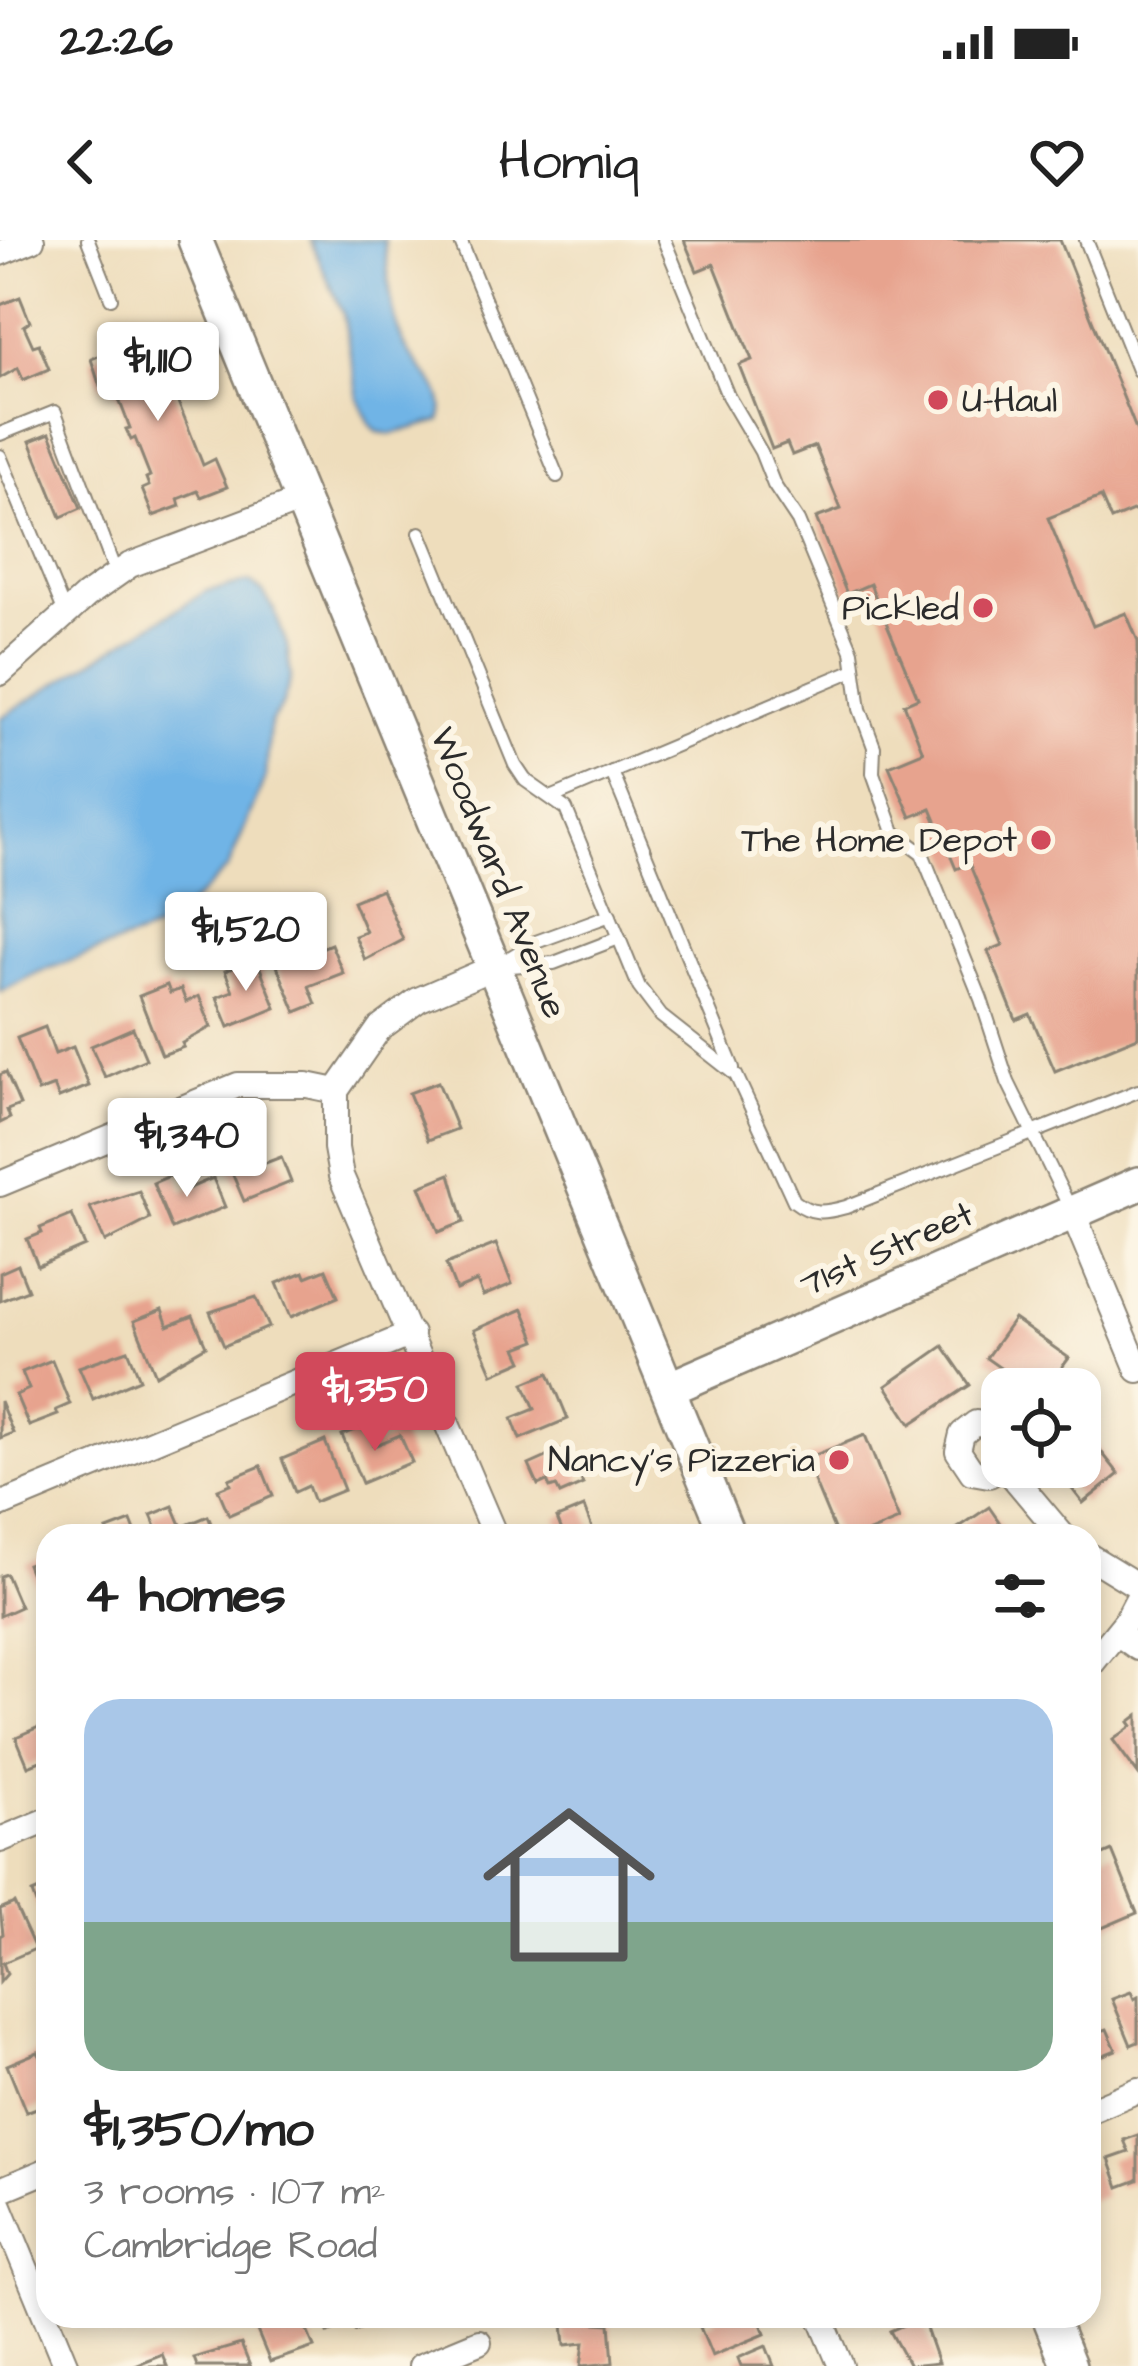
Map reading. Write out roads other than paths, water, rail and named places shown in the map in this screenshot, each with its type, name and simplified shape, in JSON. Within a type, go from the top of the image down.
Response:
[{"type":"main road","name":"Woodward Avenue","points":[[196,240],[723,1524]]},
{"type":"main road","name":"71st Street","points":[[668,1389],[1138,1184]]},
{"type":"main road","points":[[1054,2328],[1069,2366]]},
{"type":"street","points":[[0,253],[32,240]]},
{"type":"street","points":[[0,673],[116,574],[302,500]]},
{"type":"street","points":[[490,1524],[341,1176],[336,1091],[379,1029],[397,1013],[494,967]]},
{"type":"street","points":[[0,1184],[238,1085],[307,1085],[336,1091]]},
{"type":"street","points":[[1072,1211],[1138,1370]]},
{"type":"street","points":[[0,1505],[411,1334]]},
{"type":"street","points":[[981,1422],[962,1434],[958,1450],[972,1472],[981,1474]]},
{"type":"street","points":[[1023,1488],[1053,1524]]},
{"type":"street","points":[[1101,1563],[1138,1586]]},
{"type":"street","points":[[1101,1659],[1128,1641],[1138,1598]]},
{"type":"street","points":[[0,1840],[36,1825]]},
{"type":"street","points":[[1101,2106],[1138,2090]]},
{"type":"street","points":[[0,2190],[36,2175]]},
{"type":"street","points":[[0,2206],[36,2293]]},
{"type":"street","points":[[50,2328],[66,2366]]},
{"type":"street","points":[[825,2328],[841,2366]]},
{"type":"street","points":[[421,2366],[479,2342]]},
{"type":"lane","points":[[88,240],[111,298]]},
{"type":"lane","points":[[460,240],[557,476]]},
{"type":"lane","points":[[664,240],[728,396],[798,521],[852,651],[860,709],[874,747],[873,773],[894,832],[922,854],[981,999],[1008,1082],[1072,1211]]},
{"type":"lane","points":[[1086,240],[1138,370]]},
{"type":"lane","points":[[0,434],[55,412],[116,574]]},
{"type":"lane","points":[[0,456],[66,614]]},
{"type":"lane","points":[[420,533],[515,765],[524,780],[566,809],[639,987],[661,1016],[736,1075]]},
{"type":"lane","points":[[553,797],[854,670]]},
{"type":"lane","points":[[612,772],[782,1182],[794,1201],[808,1211],[824,1214],[846,1208],[1138,1091]]},
{"type":"lane","points":[[494,967],[536,942],[610,915]]},
{"type":"lane","points":[[494,967],[554,963],[619,938]]},
{"type":"water","points":[[310,240],[384,240],[396,321],[405,346],[438,390],[440,421],[391,434],[378,432],[370,424],[358,398],[343,313]]},
{"type":"water","points":[[250,582],[274,610],[287,645],[291,678],[281,708],[270,722],[266,776],[228,868],[167,926],[39,972],[0,992],[0,718],[207,591]]},
{"type":"place","name":"U-Haul","points":[[938,400]]},
{"type":"place","name":"Pickled","points":[[983,608]]},
{"type":"place","name":"The Home Depot","points":[[1041,840]]},
{"type":"place","name":"Nancy's Pizzeria","points":[[839,1460]]}]
